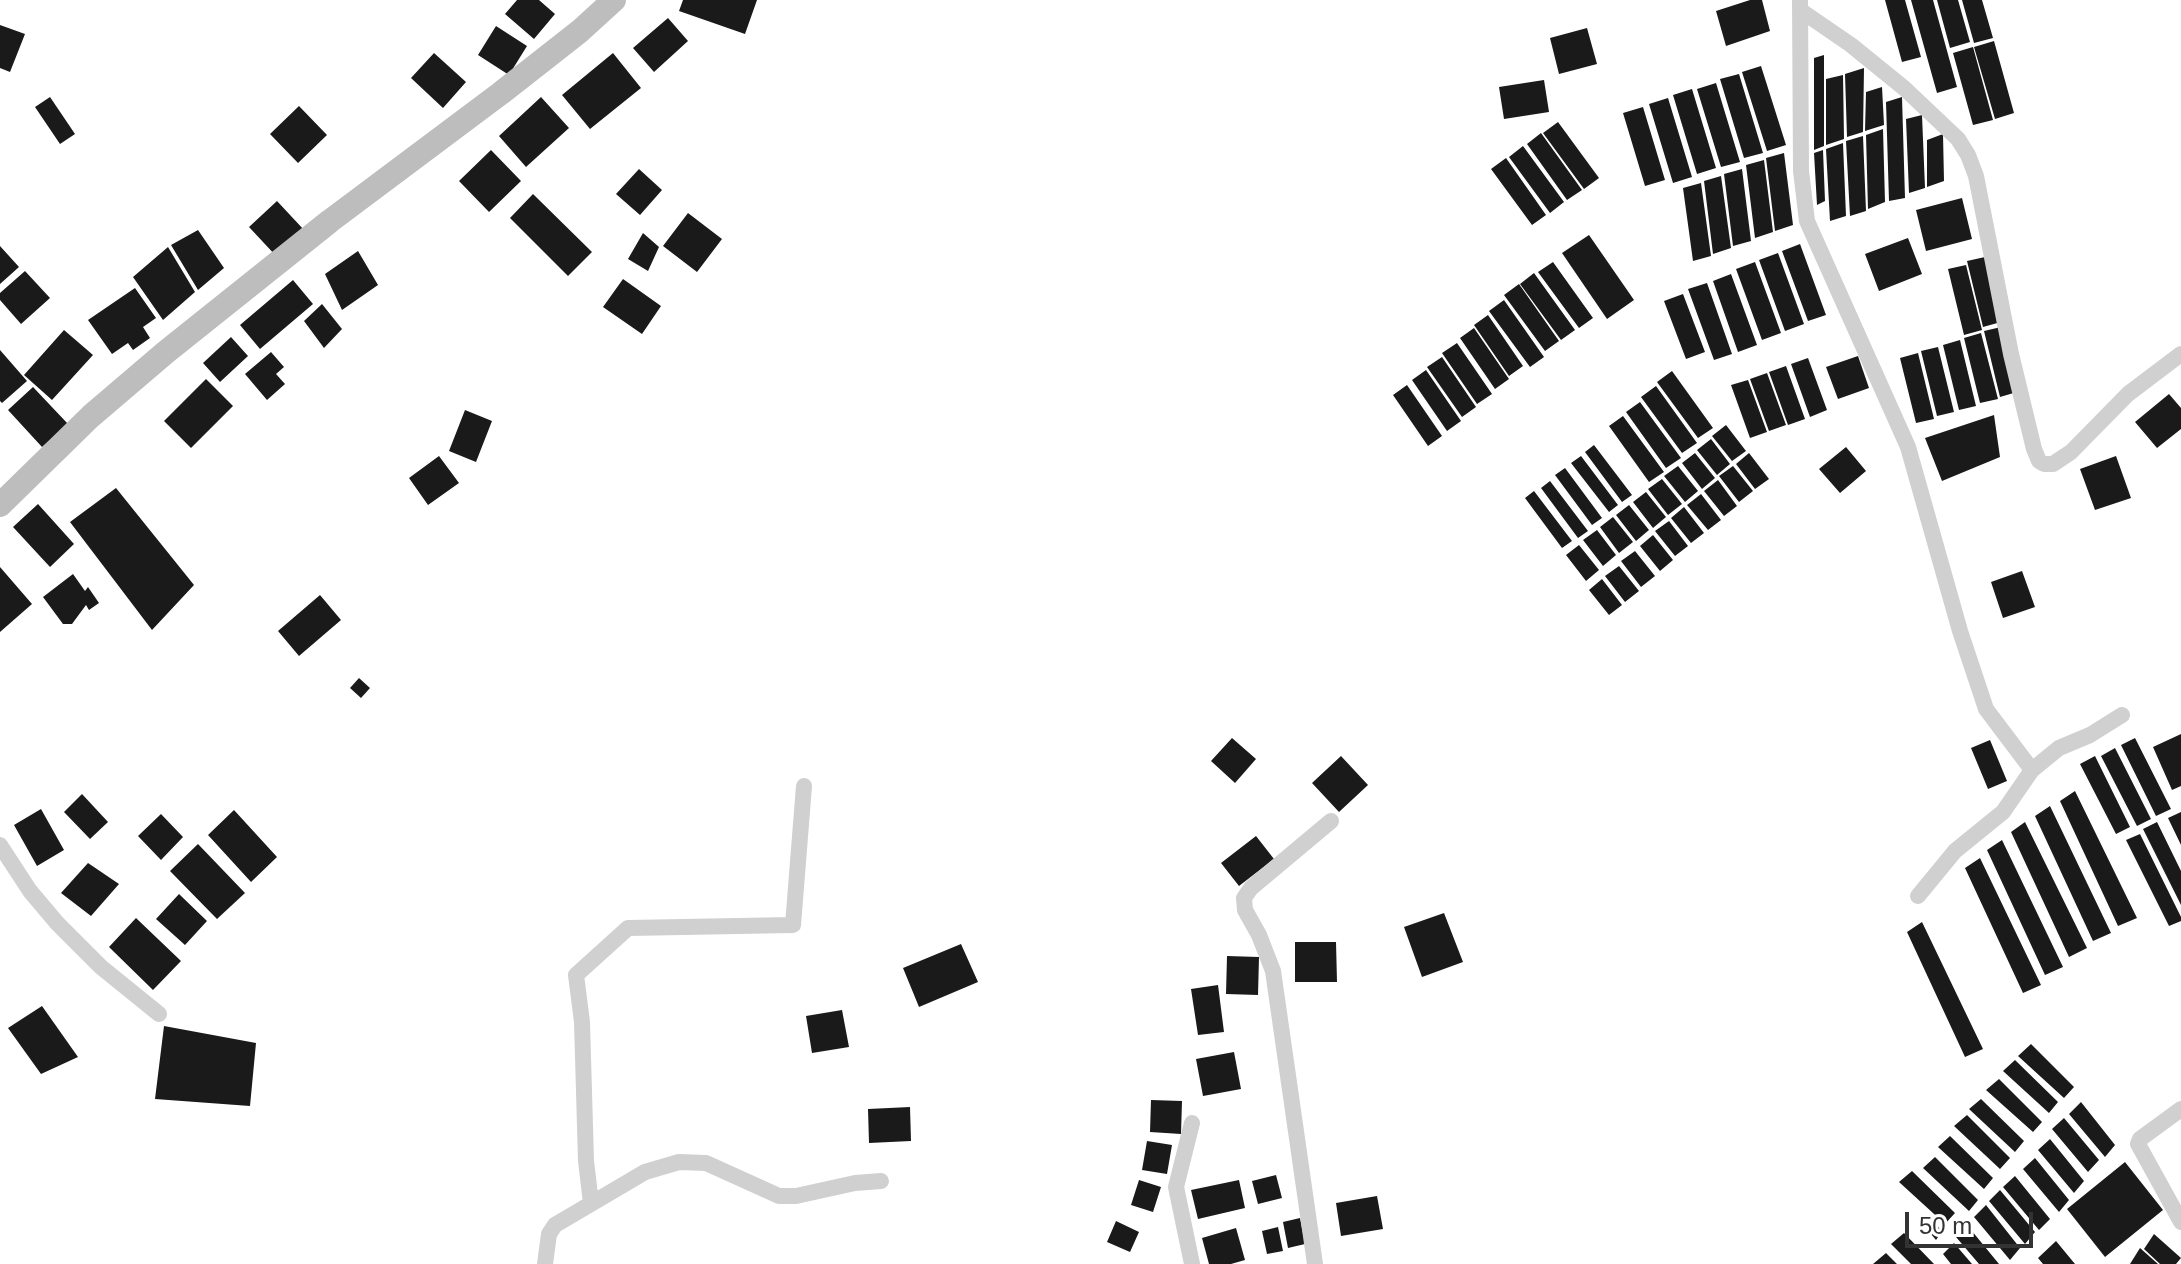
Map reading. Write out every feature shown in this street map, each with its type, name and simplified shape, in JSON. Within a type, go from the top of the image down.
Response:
[{"type":"main road","points":[[0,505],[91,416],[166,352],[330,221],[580,31],[614,0]]},
{"type":"street","points":[[1800,5],[1904,88],[1958,139],[1968,155],[1976,176],[2011,354],[2039,461],[2053,464],[2071,452],[2128,394],[2181,354]]},
{"type":"street","points":[[1800,5],[1801,171],[1807,221],[1908,447],[1960,631],[1986,709],[2032,770]]},
{"type":"street","points":[[1918,896],[1955,851],[2003,812],[2032,770],[2059,748],[2090,735],[2122,715]]},
{"type":"street","points":[[591,1203],[586,1161],[582,1022],[576,975],[628,928],[793,925],[804,786]]},
{"type":"street","points":[[1315,1264],[1273,971],[1245,910],[1244,898],[1251,888],[1331,821]]},
{"type":"street","points":[[0,845],[30,891],[57,923],[101,967],[159,1014]]},
{"type":"street","points":[[2181,1109],[2140,1139],[2138,1144],[2181,1222]]},
{"type":"street","points":[[1192,1123],[1176,1187],[1192,1264]]},
{"type":"street","points":[[545,1264],[549,1234],[555,1225],[645,1172],[679,1162],[706,1163],[779,1196],[796,1196],[855,1183],[881,1181]]},
{"type":"building","points":[[517,0],[539,0],[555,14],[534,39],[505,14]]},
{"type":"building","points":[[683,0],[757,0],[745,34],[679,11]]},
{"type":"building","points":[[1750,0],[1762,0],[1770,31],[1726,46],[1716,11]]},
{"type":"building","points":[[1885,0],[1905,0],[1921,57],[1902,62]]},
{"type":"building","points":[[1911,0],[1933,0],[1957,87],[1937,93]]},
{"type":"building","points":[[1937,0],[1958,0],[1970,42],[1950,48]]},
{"type":"building","points":[[1962,0],[1982,0],[1993,38],[1974,43]]},
{"type":"building","points":[[668,18],[688,41],[654,72],[633,48]]},
{"type":"building","points":[[0,25],[25,34],[10,72],[0,68]]},
{"type":"building","points":[[496,26],[527,46],[509,75],[478,55]]},
{"type":"building","points":[[1587,28],[1597,64],[1559,74],[1550,38]]},
{"type":"building","points":[[1994,41],[2014,113],[1995,119],[1974,47]]},
{"type":"building","points":[[1973,47],[1993,120],[1973,125],[1953,53]]},
{"type":"building","points":[[434,53],[466,82],[443,108],[411,78]]},
{"type":"building","points":[[613,53],[641,88],[590,129],[562,95]]},
{"type":"building","points":[[1824,55],[1824,146],[1814,150],[1814,58]]},
{"type":"building","points":[[1761,66],[1786,145],[1767,151],[1742,72]]},
{"type":"building","points":[[1864,68],[1863,132],[1847,137],[1845,74]]},
{"type":"building","points":[[1739,74],[1763,153],[1744,158],[1720,79]]},
{"type":"building","points":[[1843,75],[1844,139],[1826,145],[1826,79]]},
{"type":"building","points":[[1544,80],[1549,112],[1504,119],[1499,87]]},
{"type":"building","points":[[1716,83],[1740,162],[1721,167],[1697,89]]},
{"type":"building","points":[[1882,87],[1884,125],[1865,131],[1866,92]]},
{"type":"building","points":[[1692,89],[1716,168],[1697,174],[1673,95]]},
{"type":"building","points":[[50,97],[75,134],[60,144],[35,107]]},
{"type":"building","points":[[541,97],[569,128],[526,167],[499,136]]},
{"type":"building","points":[[1902,97],[1905,198],[1889,201],[1886,102]]},
{"type":"building","points":[[1668,98],[1692,177],[1673,183],[1649,104]]},
{"type":"building","points":[[299,106],[327,135],[298,163],[270,134]]},
{"type":"building","points":[[1643,107],[1665,180],[1645,186],[1623,113]]},
{"type":"building","points":[[1922,115],[1925,188],[1909,193],[1906,119]]},
{"type":"building","points":[[1558,122],[1599,178],[1584,189],[1543,133]]},
{"type":"building","points":[[1883,129],[1885,202],[1868,209],[1866,135]]},
{"type":"building","points":[[1541,133],[1582,190],[1567,200],[1527,144]]},
{"type":"building","points":[[1943,134],[1944,181],[1927,187],[1927,140]]},
{"type":"building","points":[[1863,136],[1866,211],[1850,216],[1846,141]]},
{"type":"building","points":[[1843,143],[1846,216],[1830,221],[1826,149]]},
{"type":"building","points":[[1523,146],[1564,202],[1550,213],[1509,157]]},
{"type":"building","points":[[491,150],[521,181],[489,212],[459,181]]},
{"type":"building","points":[[1823,150],[1825,201],[1817,205],[1814,153]]},
{"type":"building","points":[[1784,153],[1793,225],[1775,231],[1766,158]]},
{"type":"building","points":[[1506,158],[1546,215],[1532,225],[1491,169]]},
{"type":"building","points":[[1764,160],[1773,232],[1755,238],[1746,165]]},
{"type":"building","points":[[639,169],[662,190],[640,215],[616,194]]},
{"type":"building","points":[[1742,169],[1751,241],[1733,246],[1724,174]]},
{"type":"building","points":[[1721,176],[1731,248],[1713,254],[1704,181]]},
{"type":"building","points":[[1701,183],[1711,256],[1693,261],[1683,188]]},
{"type":"building","points":[[533,194],[592,252],[568,276],[510,218]]},
{"type":"building","points":[[1962,198],[1972,239],[1926,251],[1916,210]]},
{"type":"building","points":[[277,201],[305,231],[277,257],[249,227]]},
{"type":"building","points":[[688,213],[722,239],[697,272],[663,246]]},
{"type":"building","points":[[198,230],[224,268],[198,290],[171,245]]},
{"type":"building","points":[[643,233],[659,247],[648,271],[628,259]]},
{"type":"building","points":[[1589,235],[1634,300],[1607,319],[1562,253]]},
{"type":"building","points":[[1908,238],[1922,274],[1879,291],[1865,254]]},
{"type":"building","points":[[1800,244],[1826,315],[1808,321],[1782,251]]},
{"type":"building","points":[[0,246],[19,267],[0,284]]},
{"type":"building","points":[[168,247],[195,292],[163,320],[133,277]]},
{"type":"building","points":[[358,251],[378,285],[342,310],[325,274]]},
{"type":"building","points":[[1778,253],[1804,324],[1785,331],[1759,260]]},
{"type":"building","points":[[1985,257],[2001,322],[1983,327],[1967,261]]},
{"type":"building","points":[[1553,262],[1593,318],[1579,328],[1538,272]]},
{"type":"building","points":[[1755,262],[1781,333],[1762,340],[1736,269]]},
{"type":"building","points":[[1966,265],[1982,330],[1964,335],[1948,269]]},
{"type":"building","points":[[25,271],[50,298],[21,324],[0,300],[0,293]]},
{"type":"building","points":[[1534,273],[1575,330],[1561,340],[1520,284]]},
{"type":"building","points":[[1731,274],[1757,345],[1738,352],[1713,281]]},
{"type":"building","points":[[623,279],[661,306],[642,334],[603,307]]},
{"type":"building","points":[[293,280],[313,304],[260,349],[240,325]]},
{"type":"building","points":[[1707,283],[1732,354],[1714,360],[1688,289]]},
{"type":"building","points":[[1519,284],[1559,341],[1545,351],[1504,295]]},
{"type":"building","points":[[135,288],[156,318],[143,327],[150,338],[133,350],[128,343],[112,354],[88,320]]},
{"type":"building","points":[[1683,294],[1705,352],[1686,359],[1664,301]]},
{"type":"building","points":[[1504,300],[1544,357],[1530,367],[1489,311]]},
{"type":"building","points":[[322,304],[342,329],[324,348],[304,321]]},
{"type":"building","points":[[1488,315],[1523,366],[1509,376],[1474,325]]},
{"type":"building","points":[[2001,327],[2017,392],[2000,397],[1984,331]]},
{"type":"building","points":[[1474,328],[1509,379],[1495,389],[1460,338]]},
{"type":"building","points":[[64,330],[93,355],[52,400],[24,375]]},
{"type":"building","points":[[1981,333],[1998,399],[1980,403],[1964,338]]},
{"type":"building","points":[[231,337],[248,356],[220,382],[203,363]]},
{"type":"building","points":[[1960,340],[1976,406],[1959,410],[1943,345]]},
{"type":"building","points":[[1457,343],[1492,394],[1477,404],[1442,353]]},
{"type":"building","points":[[1938,347],[1954,412],[1937,416],[1921,351]]},
{"type":"building","points":[[0,350],[27,381],[2,403],[0,401]]},
{"type":"building","points":[[271,352],[284,367],[276,374],[285,384],[267,400],[245,374]]},
{"type":"building","points":[[1918,353],[1934,419],[1916,423],[1900,358]]},
{"type":"building","points":[[1858,356],[1869,388],[1838,399],[1826,367]]},
{"type":"building","points":[[1442,357],[1476,407],[1462,417],[1427,367]]},
{"type":"building","points":[[1808,358],[1827,410],[1810,417],[1791,364]]},
{"type":"building","points":[[1786,366],[1805,419],[1788,425],[1769,372]]},
{"type":"building","points":[[1426,370],[1461,421],[1447,431],[1412,380]]},
{"type":"building","points":[[1672,371],[1713,428],[1698,438],[1657,382]]},
{"type":"building","points":[[1767,373],[1786,425],[1769,431],[1750,379]]},
{"type":"building","points":[[206,379],[233,406],[191,448],[164,421]]},
{"type":"building","points":[[1748,380],[1767,432],[1750,438],[1731,385]]},
{"type":"building","points":[[1407,385],[1442,436],[1428,446],[1393,395]]},
{"type":"building","points":[[1656,386],[1697,443],[1682,453],[1641,397]]},
{"type":"building","points":[[33,387],[68,424],[42,447],[8,410]]},
{"type":"building","points":[[2169,394],[2181,408],[2181,429],[2157,448],[2135,422]]},
{"type":"building","points":[[1640,402],[1681,458],[1666,468],[1626,412]]},
{"type":"building","points":[[465,410],[492,421],[476,462],[449,451]]},
{"type":"building","points":[[1994,415],[2000,457],[1942,481],[1925,438]]},
{"type":"building","points":[[1623,416],[1664,472],[1649,482],[1609,426]]},
{"type":"building","points":[[1726,425],[1746,451],[1732,461],[1712,436]]},
{"type":"building","points":[[1711,439],[1730,464],[1717,475],[1697,450]]},
{"type":"building","points":[[1594,445],[1632,495],[1622,502],[1585,452]]},
{"type":"building","points":[[1846,447],[1866,471],[1840,493],[1819,469]]},
{"type":"building","points":[[1695,453],[1715,478],[1702,489],[1682,463]]},
{"type":"building","points":[[1749,453],[1769,479],[1755,489],[1736,464]]},
{"type":"building","points":[[439,456],[459,483],[428,505],[409,478]]},
{"type":"building","points":[[1581,456],[1618,505],[1609,512],[1571,463]]},
{"type":"building","points":[[2116,456],[2131,498],[2095,510],[2080,469]]},
{"type":"building","points":[[1678,466],[1698,491],[1685,502],[1664,476]]},
{"type":"building","points":[[1733,466],[1753,491],[1739,502],[1719,476]]},
{"type":"building","points":[[1565,468],[1602,518],[1592,525],[1555,475]]},
{"type":"building","points":[[1662,479],[1682,504],[1668,515],[1648,489]]},
{"type":"building","points":[[1718,480],[1737,506],[1724,516],[1704,491]]},
{"type":"building","points":[[1550,481],[1588,531],[1578,538],[1541,488]]},
{"type":"building","points":[[116,488],[194,585],[152,630],[70,522]]},
{"type":"building","points":[[1534,491],[1572,541],[1562,548],[1525,498]]},
{"type":"building","points":[[1646,492],[1666,517],[1653,528],[1633,502]]},
{"type":"building","points":[[1701,494],[1721,520],[1708,530],[1687,505]]},
{"type":"building","points":[[38,504],[74,544],[50,567],[13,527]]},
{"type":"building","points":[[1629,505],[1649,530],[1636,541],[1616,515]]},
{"type":"building","points":[[1684,507],[1704,533],[1691,543],[1671,518]]},
{"type":"building","points":[[1613,517],[1633,542],[1619,553],[1600,527]]},
{"type":"building","points":[[1669,521],[1688,546],[1675,556],[1655,531]]},
{"type":"building","points":[[1597,530],[1616,555],[1603,566],[1583,540]]},
{"type":"building","points":[[1653,535],[1673,560],[1660,571],[1640,546]]},
{"type":"building","points":[[1579,545],[1599,570],[1586,581],[1566,555]]},
{"type":"building","points":[[1635,551],[1655,576],[1641,587],[1621,561]]},
{"type":"building","points":[[1619,566],[1639,591],[1625,602],[1605,576]]},
{"type":"building","points":[[0,567],[32,604],[0,632]]},
{"type":"building","points":[[2022,571],[2035,607],[2003,618],[1991,582]]},
{"type":"building","points":[[73,574],[85,591],[88,587],[99,603],[89,610],[86,605],[72,624],[63,624],[43,597]]},
{"type":"building","points":[[1602,579],[1622,605],[1609,615],[1589,590]]},
{"type":"building","points":[[320,595],[341,620],[299,656],[278,631]]},
{"type":"building","points":[[359,678],[370,688],[361,698],[350,688]]},
{"type":"building","points":[[2181,734],[2181,786],[2172,790],[2153,747]]},
{"type":"building","points":[[1232,738],[1256,759],[1235,783],[1211,761]]},
{"type":"building","points":[[2135,738],[2171,809],[2156,816],[2121,745]]},
{"type":"building","points":[[1990,740],[2007,781],[1988,789],[1971,748]]},
{"type":"building","points":[[2115,748],[2151,819],[2137,826],[2101,756]]},
{"type":"building","points":[[1341,756],[1368,785],[1339,812],[1312,783]]},
{"type":"building","points":[[2095,756],[2130,827],[2116,834],[2080,764]]},
{"type":"building","points":[[2075,791],[2137,918],[2118,926],[2060,801]]},
{"type":"building","points":[[82,794],[108,822],[90,839],[64,812]]},
{"type":"building","points":[[2050,806],[2111,933],[2093,941],[2035,816]]},
{"type":"building","points":[[41,809],[64,850],[37,866],[14,825]]},
{"type":"building","points":[[234,810],[277,857],[251,882],[208,835]]},
{"type":"building","points":[[2181,812],[2181,845],[2168,818]]},
{"type":"building","points":[[161,814],[183,837],[161,860],[138,836]]},
{"type":"building","points":[[2025,822],[2087,948],[2069,957],[2011,832]]},
{"type":"building","points":[[2157,822],[2181,871],[2181,905],[2143,829]]},
{"type":"building","points":[[2140,834],[2181,917],[2181,921],[2169,926],[2126,840]]},
{"type":"building","points":[[1256,836],[1274,859],[1239,886],[1221,863]]},
{"type":"building","points":[[2002,840],[2063,967],[2045,975],[1987,850]]},
{"type":"building","points":[[198,844],[245,893],[217,919],[170,871]]},
{"type":"building","points":[[1980,858],[2041,985],[2023,993],[1965,868]]},
{"type":"building","points":[[88,863],[119,884],[91,916],[61,893]]},
{"type":"building","points":[[179,894],[207,921],[185,945],[156,919]]},
{"type":"building","points":[[1444,913],[1463,962],[1422,977],[1404,927]]},
{"type":"building","points":[[136,918],[181,961],[153,990],[109,947]]},
{"type":"building","points":[[1922,922],[1983,1049],[1965,1057],[1907,932]]},
{"type":"building","points":[[1295,942],[1336,942],[1337,982],[1295,982]]},
{"type":"building","points":[[961,944],[978,982],[919,1007],[903,968]]},
{"type":"building","points":[[1227,956],[1259,957],[1258,995],[1226,994]]},
{"type":"building","points":[[1218,985],[1224,1032],[1198,1035],[1191,989]]},
{"type":"building","points":[[42,1006],[78,1057],[41,1074],[8,1028]]},
{"type":"building","points":[[842,1010],[849,1047],[812,1053],[806,1016]]},
{"type":"building","points":[[164,1026],[256,1043],[250,1106],[155,1099]]},
{"type":"building","points":[[2031,1044],[2074,1087],[2064,1098],[2018,1056]]},
{"type":"building","points":[[1234,1052],[1241,1089],[1203,1096],[1196,1059]]},
{"type":"building","points":[[2015,1060],[2058,1102],[2049,1113],[2003,1071]]},
{"type":"building","points":[[1999,1079],[2042,1122],[2033,1132],[1986,1090]]},
{"type":"building","points":[[1981,1099],[2024,1141],[2015,1152],[1969,1109]]},
{"type":"building","points":[[1151,1100],[1182,1101],[1181,1134],[1150,1132]]},
{"type":"building","points":[[2081,1102],[2115,1145],[2105,1157],[2069,1114]]},
{"type":"building","points":[[910,1107],[911,1141],[869,1143],[868,1109]]},
{"type":"building","points":[[1967,1115],[2010,1158],[2000,1169],[1954,1126]]},
{"type":"building","points":[[2064,1118],[2099,1160],[2088,1172],[2052,1129]]},
{"type":"building","points":[[1950,1136],[1993,1178],[1984,1189],[1938,1147]]},
{"type":"building","points":[[2050,1139],[2084,1181],[2074,1193],[2038,1150]]},
{"type":"building","points":[[1147,1141],[1172,1145],[1167,1174],[1142,1170]]},
{"type":"building","points":[[1935,1157],[1978,1200],[1969,1211],[1923,1168]]},
{"type":"building","points":[[2035,1158],[2069,1200],[2059,1212],[2023,1169]]},
{"type":"building","points":[[2125,1162],[2163,1210],[2105,1257],[2067,1209]]},
{"type":"building","points":[[1912,1171],[1955,1213],[1945,1224],[1899,1182]]},
{"type":"building","points":[[1276,1175],[1282,1198],[1258,1204],[1252,1181]]},
{"type":"building","points":[[2015,1176],[2050,1219],[2039,1230],[2003,1187]]},
{"type":"building","points":[[1139,1180],[1161,1187],[1153,1212],[1131,1205]]},
{"type":"building","points":[[1239,1180],[1245,1208],[1198,1219],[1191,1190]]},
{"type":"building","points":[[2000,1190],[2035,1232],[2025,1244],[1989,1201]]},
{"type":"building","points":[[1377,1196],[1383,1229],[1341,1236],[1336,1203]]},
{"type":"building","points":[[1986,1205],[2020,1248],[2010,1260],[1974,1217]]},
{"type":"building","points":[[1300,1218],[1305,1244],[1288,1248],[1283,1222]]},
{"type":"building","points":[[1116,1221],[1139,1232],[1130,1252],[1107,1242]]},
{"type":"building","points":[[1934,1222],[1942,1231],[1936,1240],[1926,1228]]},
{"type":"building","points":[[1967,1225],[1999,1264],[1979,1264],[1956,1237]]},
{"type":"building","points":[[1278,1227],[1283,1251],[1267,1254],[1262,1231]]},
{"type":"building","points":[[1236,1228],[1245,1260],[1231,1264],[1209,1264],[1202,1238]]},
{"type":"building","points":[[1904,1233],[1934,1264],[1911,1264],[1891,1244]]},
{"type":"building","points":[[2154,1234],[2181,1258],[2176,1264],[2160,1264],[2144,1249]]},
{"type":"building","points":[[2056,1241],[2075,1264],[2043,1264],[2038,1258]]},
{"type":"building","points":[[1954,1243],[1972,1264],[1951,1264],[1943,1254]]},
{"type":"building","points":[[2140,1248],[2158,1264],[2130,1264]]},
{"type":"building","points":[[1886,1253],[1897,1264],[1873,1264]]}]
